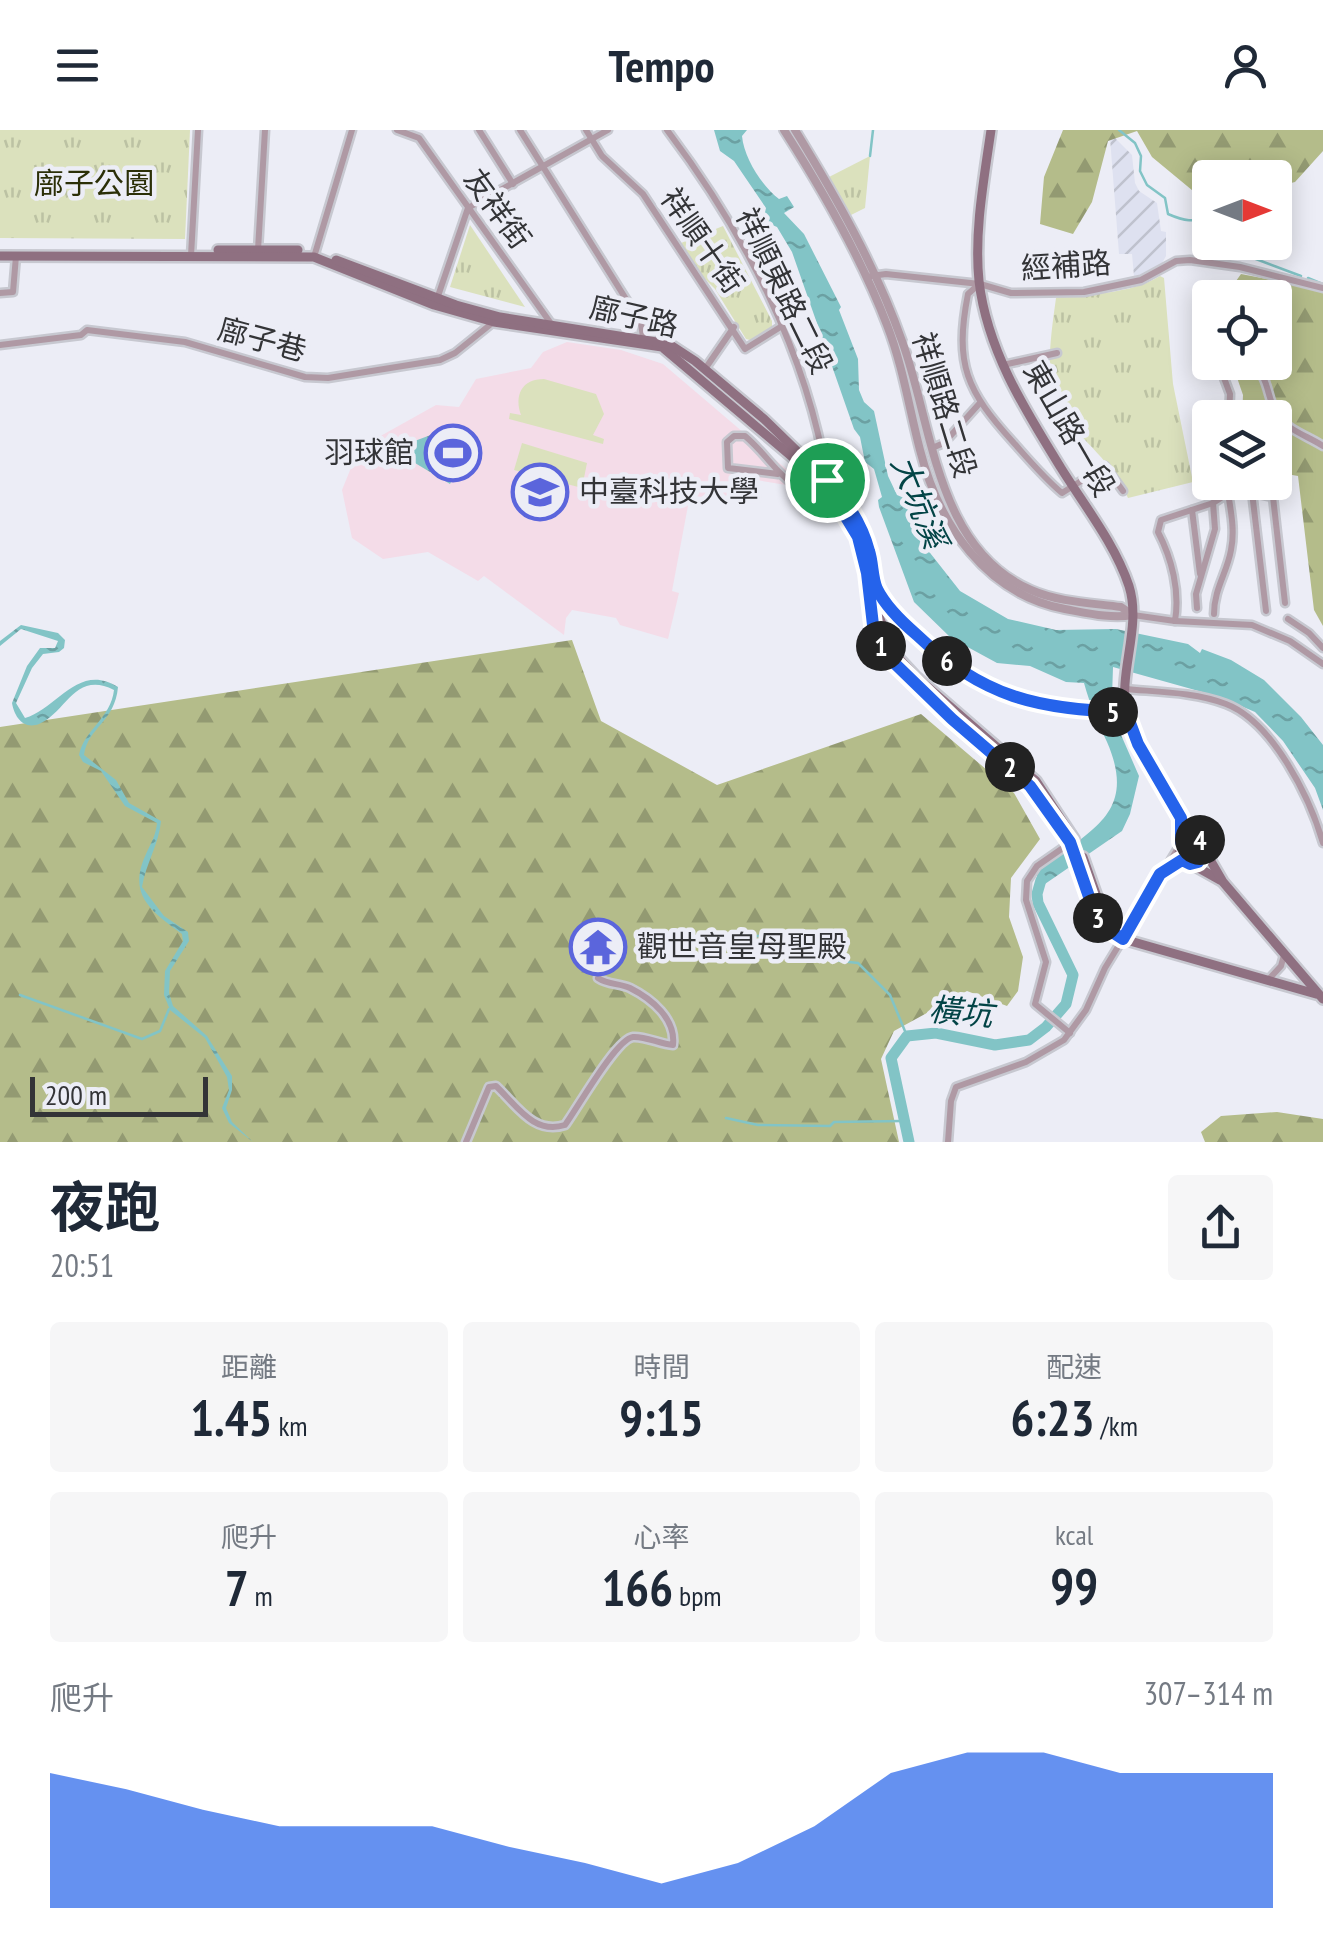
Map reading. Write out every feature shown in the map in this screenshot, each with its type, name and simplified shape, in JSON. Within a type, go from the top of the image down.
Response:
[{"type":"main road","name":"東山路一段","points":[[991,130],[979,230],[980,284],[1002,365],[1123,571],[1131,594],[1133,614],[1122,712]]},
{"type":"main road","name":"廍子路","points":[[0,253],[191,253]]},
{"type":"main road","name":"廍子路","points":[[0,253],[315,254],[497,320],[669,344],[705,370],[834,491],[860,525],[882,631],[893,652],[915,676],[1036,781],[1073,842]]},
{"type":"main road","name":"廍子路","points":[[497,320],[552,325],[662,347],[825,481]]},
{"type":"main road","name":"廍子路","points":[[834,491],[858,537],[873,625],[886,655],[1030,786],[1073,842]]},
{"type":"main road","points":[[1122,712],[1181,818],[1194,838],[1203,843],[1223,882],[1320,997]]},
{"type":"main road","points":[[1181,818],[1182,860],[1223,882]]},
{"type":"main road","points":[[1180,845],[1194,838]]},
{"type":"main road","points":[[1073,842],[1102,912],[1123,939],[1270,979],[1320,997]]},
{"type":"main road","points":[[1194,864],[1202,860],[1205,851]]},
{"type":"street","points":[[191,253],[198,130]]},
{"type":"street","points":[[258,252],[265,130]]},
{"type":"street","points":[[315,254],[352,130]]},
{"type":"street","name":"友祥街","points":[[397,130],[419,138],[552,325]]},
{"type":"street","points":[[480,130],[513,184]]},
{"type":"street","points":[[520,130],[641,323],[644,342]]},
{"type":"street","name":"祥順十街","points":[[586,130],[602,156],[643,194],[746,349],[782,326]]},
{"type":"street","points":[[436,301],[468,208],[608,130]]},
{"type":"street","name":"祥順東路二段","points":[[667,130],[708,189],[782,326],[813,405],[825,481]]},
{"type":"street","name":"祥順路二段","points":[[784,130],[870,276],[905,378],[923,462],[946,514],[968,550],[993,578],[1029,600],[1112,616],[1133,614]]},
{"type":"street","name":"祥順路二段","points":[[796,130],[908,360],[930,448],[960,521],[976,546],[1001,571],[1040,594],[1121,606],[1133,614]]},
{"type":"street","points":[[0,292],[13,292],[16,256]]},
{"type":"street","name":"經補路","points":[[870,276],[980,284],[1011,294],[1098,291],[1150,277],[1176,260],[1190,260],[1323,288]]},
{"type":"street","points":[[980,284],[968,294],[962,342],[965,367],[979,404],[1062,493],[1105,466],[1123,492]]},
{"type":"street","name":"廍子巷","points":[[0,344],[81,335],[87,330],[118,331],[186,342],[305,377],[328,378],[440,360],[497,320]]},
{"type":"street","points":[[705,370],[734,327]]},
{"type":"street","points":[[1002,365],[1056,353]]},
{"type":"street","points":[[1267,380],[1278,416],[1301,435],[1323,446]]},
{"type":"street","points":[[930,448],[944,444],[979,404]]},
{"type":"street","points":[[778,474],[728,468],[727,442],[737,435],[745,436],[788,483],[812,493],[834,491]]},
{"type":"street","points":[[1175,621],[1178,607],[1171,558],[1158,525],[1161,520],[1217,500]]},
{"type":"street","points":[[1214,614],[1214,594],[1231,554],[1233,530],[1226,500]]},
{"type":"street","points":[[1253,500],[1266,611]]},
{"type":"street","points":[[1274,500],[1285,604]]},
{"type":"street","points":[[1200,576],[1216,529],[1213,503]]},
{"type":"street","points":[[1192,510],[1200,576],[1197,608]]},
{"type":"street","points":[[876,588],[908,627],[958,670],[1003,694],[1085,711],[1122,712]]},
{"type":"street","points":[[1133,614],[1175,621],[1252,625],[1290,641],[1323,664]]},
{"type":"street","points":[[1288,620],[1323,648]]},
{"type":"street","points":[[1125,684],[1205,698],[1231,706],[1254,722],[1306,796],[1323,843]]},
{"type":"street","points":[[1070,1033],[1035,1004],[1046,962],[1026,900],[1027,881],[1037,866],[1073,842]]},
{"type":"street","points":[[948,1142],[956,1087],[1026,1062],[1056,1047],[1070,1033],[1180,845]]},
{"type":"street","points":[[1160,874],[1182,860]]},
{"type":"street","points":[[1270,979],[1282,964],[1282,949]]},
{"type":"street","points":[[466,1142],[489,1087],[496,1086],[540,1128],[552,1129],[565,1126],[593,1079],[610,1064],[620,1043],[631,1037],[672,1045],[672,1027],[660,1010],[630,988],[603,983],[598,978]]},
{"type":"shaded area","points":[[1114,137],[1132,155],[1135,183],[1139,191],[1157,203],[1161,231],[1166,232],[1166,256],[1149,274],[1134,276],[1132,254],[1119,254],[1110,138]]},
{"type":"shaded area","name":"中臺科技大學","points":[[567,342],[621,350],[663,364],[810,489],[739,477],[737,503],[690,495],[672,591],[679,593],[668,639],[620,625],[616,618],[572,610],[566,618],[564,635],[484,576],[478,581],[428,552],[383,559],[352,538],[342,490],[359,448],[436,405],[459,407],[476,379],[531,368],[543,352]]},
{"type":"green space","name":"廍子公園","points":[[0,130],[190,130],[185,239],[0,238]]},
{"type":"green space","points":[[1063,130],[1323,130],[1323,151],[1295,182],[1292,183],[1292,160],[1192,160],[1192,190],[1152,157],[1137,131],[1108,141],[1092,202],[1073,234],[1040,224],[1044,177]]},
{"type":"green space","points":[[870,156],[865,208],[851,215],[829,177]]},
{"type":"green space","points":[[470,225],[525,307],[450,287]]},
{"type":"green space","points":[[723,226],[772,321],[772,328],[754,341],[746,339],[681,243]]},
{"type":"green space","points":[[1241,274],[1272,280],[1237,280]]},
{"type":"green space","points":[[1164,278],[1173,384],[1192,482],[1128,498],[1114,473],[1055,401],[1050,373],[1052,325],[1056,298],[1060,296],[1096,294]]},
{"type":"green space","points":[[1292,284],[1323,290],[1323,626],[1314,610],[1298,476],[1292,475],[1292,400],[1243,400],[1238,380],[1292,380]]},
{"type":"green space","points":[[544,379],[596,394],[604,414],[593,435],[604,439],[603,444],[509,419],[510,413],[521,415],[519,395],[525,385]]},
{"type":"green space","points":[[522,443],[587,463],[582,488],[514,470]]},
{"type":"green space","points":[[572,640],[601,721],[717,785],[921,714],[1014,793],[1040,839],[1011,878],[1009,917],[1023,957],[1018,991],[1007,1006],[967,991],[894,1031],[881,1059],[899,1142],[0,1142],[0,727]]},
{"type":"green space","points":[[1277,1112],[1323,1119],[1323,1142],[1205,1142],[1201,1132],[1221,1116]]},
{"type":"water","points":[[714,130],[747,130],[742,136],[743,144],[755,171],[779,199],[787,196],[794,207],[784,213],[804,234],[841,307],[858,359],[859,390],[874,411],[888,476],[897,495],[904,498],[927,549],[960,591],[1008,619],[1056,630],[1116,629],[1188,644],[1200,653],[1202,649],[1231,660],[1264,680],[1323,745],[1323,810],[1315,788],[1283,741],[1255,712],[1220,697],[1113,667],[1112,697],[1118,728],[1139,776],[1130,814],[1122,831],[1042,886],[1037,894],[1037,873],[1102,820],[1117,789],[1107,742],[1084,683],[1066,682],[1030,666],[997,663],[951,638],[914,602],[879,507],[882,497],[874,469],[865,462],[860,437],[792,252],[777,227],[763,221],[766,208],[734,161],[720,151]]},
{"type":"water","points":[[436,433],[448,439],[434,472],[450,484],[415,463],[407,453],[412,442]]},
{"type":"water","points":[[21,625],[58,633],[65,640],[64,648],[43,654],[32,668],[16,703],[25,718],[79,683],[104,681],[118,687],[112,708],[86,745],[84,755],[116,780],[129,803],[161,821],[142,887],[164,916],[188,932],[189,941],[170,971],[169,993],[173,1006],[207,1036],[232,1076],[226,1108],[232,1122],[253,1142],[229,1123],[222,1108],[229,1090],[227,1077],[205,1038],[170,1010],[164,995],[165,971],[183,941],[182,934],[152,909],[141,891],[141,868],[157,823],[125,806],[101,771],[83,762],[79,755],[108,708],[114,690],[90,685],[72,695],[48,719],[33,725],[24,723],[12,703],[27,666],[40,648],[55,648],[58,641],[21,629],[0,646],[0,641]]},
{"type":"waterway","points":[[870,156],[873,130]]},
{"type":"waterway","points":[[1119,130],[1135,143],[1141,156],[1140,171],[1147,185],[1165,198],[1168,214],[1192,220]]},
{"type":"waterway","points":[[1259,260],[1301,276]]},
{"type":"waterway","points":[[1308,278],[1323,284]]},
{"type":"waterway","name":"橫坑","points":[[909,1142],[891,1058],[907,1036],[936,1033],[995,1045],[1029,1040],[1066,1004],[1073,975],[1038,903],[1041,880]]},
{"type":"waterway","points":[[715,936],[779,936],[822,959],[858,963],[890,995],[907,1036]]},
{"type":"waterway","points":[[20,995],[142,1039],[160,1031],[169,1009]]},
{"type":"waterway","points":[[726,1118],[758,1125],[902,1121]]},
{"type":"place","name":"羽球館","points":[[453,453]]},
{"type":"place","name":"中臺科技大學","points":[[540,492]]},
{"type":"place","name":"觀世音皇母聖殿","points":[[598,947]]},
{"type":"route","points":[[827,480],[860,525],[876,588],[935,653],[1003,694],[1051,708],[1126,712],[1138,744],[1181,818],[1181,842],[1196,838],[1205,851],[1198,862],[1182,860],[1160,874],[1123,939],[1106,928],[1095,914],[1070,842],[1030,786],[886,655],[873,625],[858,537],[827,480]]},
{"type":"water label","name":"大坑溪","points":[[919,502]]}]
